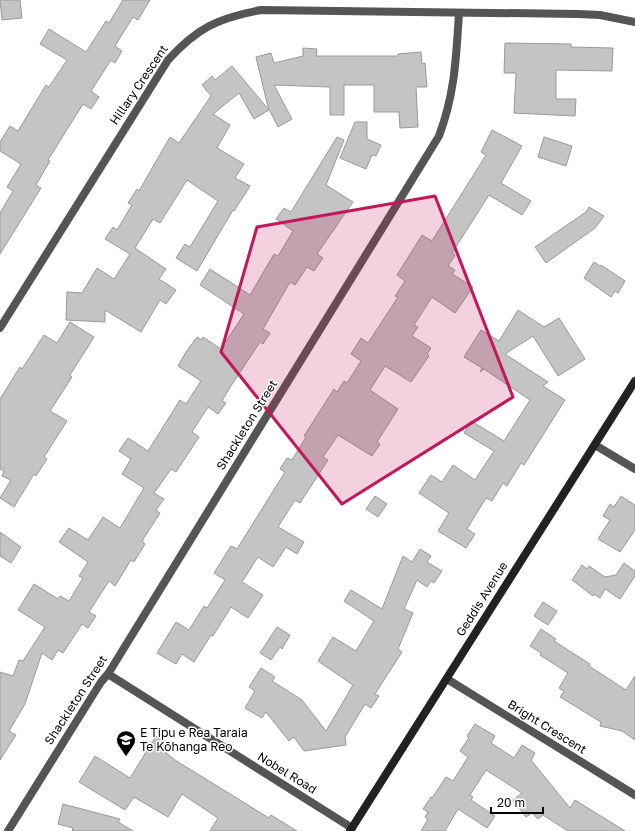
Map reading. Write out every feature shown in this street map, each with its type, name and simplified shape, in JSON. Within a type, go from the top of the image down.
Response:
[{"type":"street","name":"Hillary Crescent","points":[[0,328],[168,60],[184,42],[199,30],[236,14],[261,10],[578,14],[635,22]]},
{"type":"street","name":"Shackleton Street","points":[[8,831],[101,682],[108,674],[439,136],[453,90],[459,13]]},
{"type":"street","name":"Geddis Avenue","points":[[351,829],[635,381]]},
{"type":"street","points":[[595,445],[635,469]]},
{"type":"street","name":"Nobel Road","points":[[108,674],[351,829]]},
{"type":"street","name":"Bright Crescent","points":[[446,680],[635,795]]},
{"type":"highlighted area","points":[[435,196],[513,397],[342,504],[221,352],[257,227]]},
{"type":"building","points":[[0,0],[20,0],[22,18],[2,20]]},
{"type":"building","points":[[123,0],[150,0],[138,20],[133,17],[115,46],[122,51],[115,63],[111,60],[91,91],[99,97],[91,109],[83,104],[48,160],[50,161],[36,185],[41,188],[0,254],[0,213],[13,191],[7,187],[21,164],[0,151],[0,142],[10,126],[18,131],[46,85],[49,87],[67,60],[40,44],[49,29],[86,52],[106,21],[109,23]]},
{"type":"building","points":[[505,43],[571,44],[571,47],[613,48],[612,71],[556,70],[556,99],[576,99],[575,116],[514,113],[516,73],[504,73]]},
{"type":"building","points":[[303,48],[317,49],[316,56],[398,56],[398,54],[421,52],[422,64],[425,63],[427,87],[416,87],[418,127],[400,128],[399,112],[374,112],[374,85],[344,85],[344,115],[330,115],[330,87],[274,85],[292,119],[278,127],[268,107],[256,57],[271,53],[274,63],[303,56]]},
{"type":"building","points":[[232,66],[269,110],[254,119],[239,93],[213,114],[230,125],[217,148],[244,164],[235,178],[250,186],[234,211],[233,210],[197,271],[176,258],[185,244],[190,247],[218,201],[187,180],[160,223],[153,219],[135,248],[166,269],[159,279],[176,290],[166,304],[160,300],[141,332],[105,310],[105,322],[66,320],[67,292],[82,293],[97,268],[114,279],[130,254],[105,239],[113,227],[117,230],[132,205],[128,203],[137,189],[139,191],[170,137],[179,143],[211,96],[202,85],[212,76],[215,80]]},
{"type":"building","points":[[355,122],[367,122],[367,139],[381,145],[376,156],[372,155],[366,169],[340,158]]},
{"type":"building","points":[[492,130],[522,146],[501,183],[531,201],[522,215],[489,195],[452,253],[455,255],[448,266],[455,270],[452,274],[473,287],[455,313],[432,297],[414,325],[418,327],[412,336],[431,348],[427,354],[429,356],[411,382],[385,366],[370,390],[398,409],[377,442],[380,444],[372,456],[338,435],[323,457],[328,460],[300,503],[295,500],[278,527],[304,542],[297,554],[286,547],[273,567],[258,557],[242,582],[263,595],[248,618],[231,607],[213,636],[211,635],[194,662],[182,654],[176,664],[157,653],[176,622],[189,630],[204,606],[207,608],[225,580],[214,573],[231,546],[237,549],[285,472],[280,469],[287,458],[292,460],[306,437],[304,436],[334,389],[337,392],[344,381],[347,383],[361,361],[351,354],[361,338],[368,343],[398,297],[395,296],[405,281],[397,275],[422,235],[432,241],[486,155],[481,152]]},
{"type":"building","points":[[337,137],[344,140],[326,185],[353,202],[317,254],[323,258],[314,271],[307,267],[295,285],[290,282],[263,329],[270,333],[263,344],[260,342],[229,389],[222,401],[226,403],[218,414],[208,407],[192,432],[199,437],[176,472],[171,469],[154,493],[164,499],[156,510],[160,513],[142,541],[145,544],[134,562],[131,560],[115,586],[109,581],[89,612],[96,616],[88,628],[82,624],[63,653],[58,650],[52,660],[42,653],[25,704],[9,731],[16,735],[0,760],[0,672],[13,676],[19,660],[23,661],[45,627],[18,610],[34,584],[58,599],[60,596],[69,601],[83,578],[79,576],[88,562],[59,542],[69,528],[88,540],[103,517],[120,528],[144,488],[122,474],[131,459],[119,451],[128,438],[148,451],[180,400],[186,404],[201,381],[178,366],[186,352],[197,337],[201,340],[203,337],[221,349],[244,314],[200,285],[210,269],[250,295],[274,254],[278,256],[293,231],[276,219],[284,208],[291,212]]},
{"type":"building","points":[[544,137],[572,146],[566,166],[538,157]]},
{"type":"building","points":[[589,207],[604,216],[595,228],[546,263],[535,247],[586,212]]},
{"type":"building","points":[[594,262],[625,281],[618,293],[615,291],[611,297],[584,278]]},
{"type":"building","points":[[518,310],[544,327],[559,318],[585,359],[558,376],[533,336],[505,354],[548,382],[543,386],[565,400],[524,465],[521,463],[507,486],[503,483],[492,501],[486,498],[467,529],[475,534],[466,548],[438,531],[449,513],[419,493],[431,475],[442,482],[453,465],[475,480],[494,451],[464,433],[471,421],[504,441],[530,400],[484,369],[480,372],[482,368],[464,357],[481,330],[499,341]]},
{"type":"building","points":[[70,322],[94,337],[70,375],[72,377],[50,411],[67,421],[44,457],[47,459],[36,476],[34,474],[14,507],[0,498],[11,480],[2,476],[4,471],[0,469],[0,399],[20,367],[22,369],[44,335],[57,343]]},
{"type":"building","points":[[375,496],[387,504],[378,517],[366,509]]},
{"type":"building","points":[[621,496],[635,505],[635,530],[620,552],[598,539],[610,520],[603,516],[610,504],[614,507]]},
{"type":"building","points":[[0,532],[21,547],[11,563],[0,556]]},
{"type":"building","points":[[420,549],[431,556],[427,562],[442,571],[434,583],[431,581],[427,587],[417,580],[404,609],[413,613],[398,649],[402,652],[375,694],[379,696],[371,708],[365,704],[345,737],[346,745],[304,751],[294,737],[289,741],[266,712],[262,718],[245,708],[255,691],[249,687],[261,668],[275,677],[272,681],[302,700],[326,731],[353,685],[318,661],[333,637],[356,651],[374,621],[344,601],[351,590],[382,609],[403,556],[412,562]]},
{"type":"building","points":[[624,563],[635,571],[635,576],[620,599],[605,589],[600,598],[594,594],[593,596],[572,580],[582,565],[587,569],[589,566],[605,577],[616,575]]},
{"type":"building","points":[[543,602],[557,611],[548,625],[534,616]]},
{"type":"building","points":[[277,627],[290,635],[282,649],[280,647],[271,660],[260,653]]},
{"type":"building","points":[[541,629],[556,639],[554,641],[590,664],[589,666],[626,690],[635,676],[635,740],[622,731],[600,726],[601,722],[560,697],[564,691],[559,688],[568,673],[540,655],[541,653],[530,646]]},
{"type":"building","points":[[475,724],[495,736],[491,743],[514,758],[522,745],[535,753],[531,760],[570,808],[575,800],[625,831],[568,831],[543,815],[538,819],[532,813],[526,817],[513,800],[522,793],[486,770],[470,795],[473,797],[471,800],[495,816],[487,828],[458,809],[445,831],[421,831],[428,819],[425,817],[428,812],[423,809],[446,777],[453,781],[468,757],[460,751],[469,738],[467,736]]},
{"type":"building","points":[[156,736],[170,745],[166,753],[175,760],[269,818],[271,815],[297,831],[210,831],[218,818],[182,794],[168,817],[134,797],[125,810],[79,782],[95,756],[130,778]]},
{"type":"building","points":[[63,804],[120,819],[118,822],[133,831],[72,831],[73,828],[58,824]]},
{"type":"place","name":"E Tipu e Rea Taraia Te Kōhanga Reo","points":[[126,757]]}]
